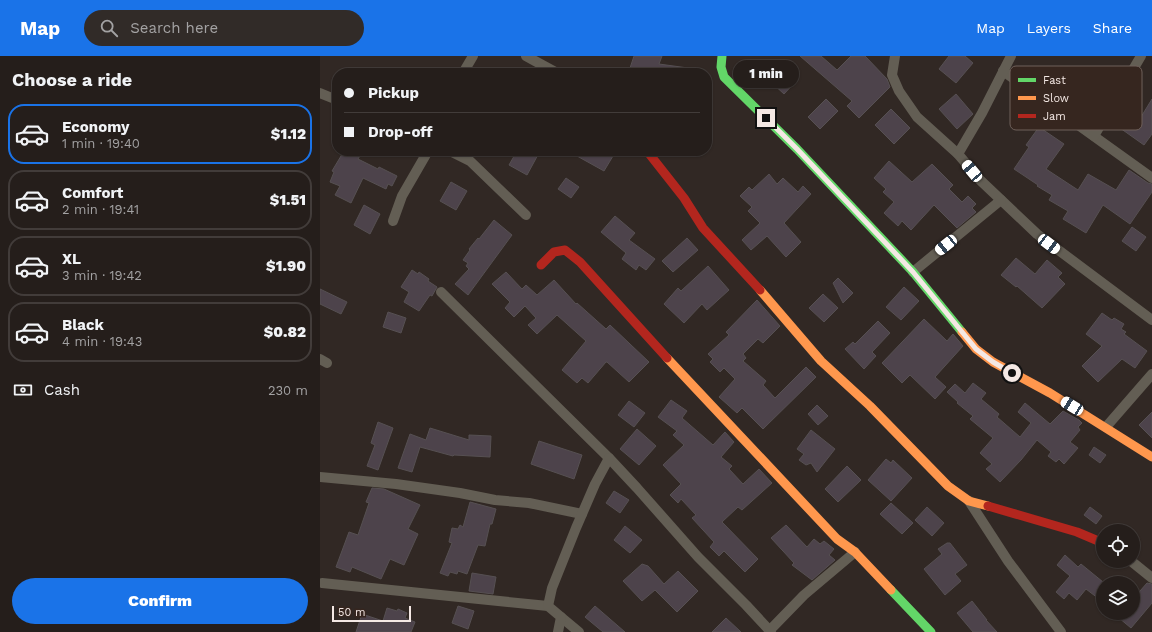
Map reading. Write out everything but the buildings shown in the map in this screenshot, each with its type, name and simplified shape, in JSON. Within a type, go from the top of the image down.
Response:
[{"type":"street","points":[[466,68],[473,56]]},
{"type":"street","points":[[526,56],[548,68]]},
{"type":"street","points":[[722,56],[721,67],[724,77],[797,149],[913,272],[976,349],[998,365],[1050,393],[1152,457]]},
{"type":"street","points":[[895,56],[892,76],[899,91],[917,117],[958,154],[980,180],[1037,234],[1152,320]]},
{"type":"street","points":[[958,154],[982,113],[1011,56]]},
{"type":"street","points":[[1135,66],[1141,56]]},
{"type":"street","points":[[1003,72],[1010,77]]},
{"type":"street","points":[[320,93],[332,98]]},
{"type":"street","points":[[1085,130],[1152,178]]},
{"type":"street","points":[[1094,136],[1098,130]]},
{"type":"street","points":[[393,221],[402,196],[425,156]]},
{"type":"street","points":[[460,156],[470,161],[526,215]]},
{"type":"street","points":[[651,156],[684,198],[703,228],[760,290],[821,361],[870,406],[948,486],[969,501],[1077,532],[1096,540]]},
{"type":"street","points":[[913,272],[1001,200]]},
{"type":"street","points":[[541,265],[554,252],[564,250],[580,262],[676,368],[837,539],[855,552],[931,632]]},
{"type":"street","points":[[441,292],[609,458],[698,557],[771,631],[804,595],[855,552]]},
{"type":"street","points":[[1106,427],[1152,374]]},
{"type":"street","points":[[548,606],[552,588],[582,514],[609,458]]},
{"type":"street","points":[[320,477],[396,484],[460,493],[495,500],[529,503],[582,514]]},
{"type":"street","points":[[969,501],[1008,561],[1061,632]]},
{"type":"street","points":[[1140,568],[1152,578]]},
{"type":"street","points":[[322,583],[548,606],[579,632]]},
{"type":"street","points":[[558,632],[560,617]]},
{"type":"traffic: fast","points":[[722,56],[721,67],[724,77],[797,149],[913,272],[962,332]]},
{"type":"traffic: fast","points":[[891,590],[931,632]]},
{"type":"traffic: slow","points":[[760,290],[821,361],[870,406],[948,486],[969,501],[988,506]]},
{"type":"traffic: slow","points":[[962,332],[976,349],[993,362],[1050,393],[1152,457]]},
{"type":"traffic: slow","points":[[667,358],[837,539],[855,552],[891,590]]},
{"type":"traffic: jam","points":[[651,156],[684,198],[703,228],[760,290]]},
{"type":"traffic: jam","points":[[541,265],[554,252],[565,250],[580,262],[667,358]]},
{"type":"traffic: jam","points":[[988,506],[1077,532],[1096,540]]},
{"type":"route","points":[[766,118],[913,272],[976,349],[993,362],[1012,373]]}]
